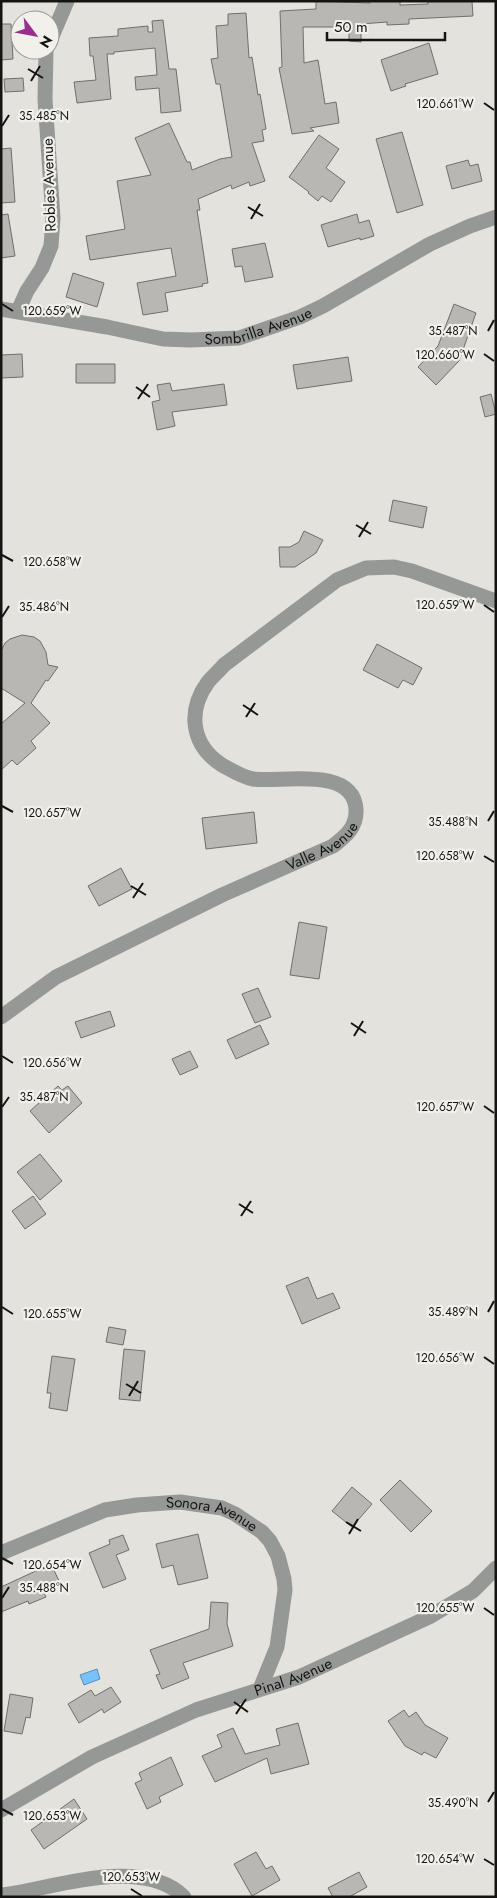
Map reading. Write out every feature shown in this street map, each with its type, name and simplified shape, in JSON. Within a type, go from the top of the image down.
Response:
[{"type":"street","points":[[60,17],[67,1]]},
{"type":"street","name":"Robles Avenue","points":[[18,311],[27,291],[42,268],[51,246],[52,218],[46,60]]},
{"type":"street","name":"Sombrilla Avenue","points":[[1,309],[163,339],[239,338],[308,314],[430,244],[470,226],[496,217]]},
{"type":"street","name":"Valle Avenue","points":[[1,1017],[56,977],[222,894],[333,846],[349,833],[356,814],[356,802],[349,792],[342,787],[318,778],[252,779],[233,772],[208,754],[198,740],[196,728],[198,703],[209,681],[224,665],[337,580],[366,568],[394,567],[412,571],[496,601]]},
{"type":"street","name":"Sonora Avenue","points":[[1,1552],[105,1510],[136,1505],[180,1502],[222,1508],[235,1514],[262,1532],[270,1541],[278,1556],[284,1579],[285,1590],[277,1647],[260,1689]]},
{"type":"street","name":"Pinal Avenue","points":[[1,1810],[92,1757],[196,1710],[299,1677],[429,1617],[473,1591],[496,1568]]},
{"type":"street","points":[[1,1896],[97,1878],[126,1876],[159,1881],[179,1892],[184,1897]]},
{"type":"water","points":[[97,1669],[100,1679],[84,1685],[80,1675]]},
{"type":"building","points":[[316,1],[370,3],[370,1],[400,1],[400,5],[428,4],[428,1],[472,1],[473,16],[409,19],[409,24],[387,25],[387,22],[361,24],[361,42],[349,41],[349,27],[303,27],[304,63],[318,60],[325,104],[336,102],[339,123],[310,128],[314,131],[292,134],[279,68],[282,67],[280,11],[316,9]]},
{"type":"building","points":[[246,13],[249,58],[252,57],[266,129],[262,130],[264,141],[252,143],[265,181],[250,186],[249,182],[232,189],[231,185],[198,199],[200,210],[197,210],[208,283],[202,284],[203,286],[165,293],[168,311],[143,315],[137,283],[176,276],[171,248],[90,260],[86,236],[125,229],[117,181],[151,175],[135,138],[169,123],[187,162],[190,162],[192,170],[220,159],[232,157],[220,84],[216,84],[211,59],[218,58],[216,26],[228,25],[228,14]]},
{"type":"building","points":[[163,20],[169,69],[176,69],[181,111],[161,113],[159,88],[136,90],[135,77],[157,75],[155,48],[107,54],[111,99],[77,103],[74,82],[96,80],[93,56],[90,56],[89,38],[118,36],[118,29],[148,26],[148,32],[153,32],[152,21]]},
{"type":"building","points":[[1,24],[10,24],[10,59],[1,60]]},
{"type":"building","points":[[429,43],[438,74],[405,84],[406,86],[391,91],[381,60]]},
{"type":"building","points":[[23,78],[24,91],[5,92],[4,79]]},
{"type":"building","points":[[402,132],[423,205],[397,213],[376,139]]},
{"type":"building","points":[[319,135],[339,149],[326,168],[345,182],[331,202],[322,196],[318,201],[289,177]]},
{"type":"building","points":[[11,148],[15,202],[1,203],[1,149]]},
{"type":"building","points":[[468,160],[470,166],[478,164],[482,181],[452,189],[446,166]]},
{"type":"building","points":[[8,214],[15,256],[1,258],[1,215]]},
{"type":"building","points":[[357,214],[359,223],[369,220],[374,236],[328,247],[321,225]]},
{"type":"building","points":[[265,243],[273,277],[245,282],[242,266],[235,267],[232,249]]},
{"type":"building","points":[[73,273],[104,283],[97,307],[66,297]]},
{"type":"building","points":[[454,304],[476,313],[459,361],[436,385],[418,367],[438,346]]},
{"type":"building","points":[[22,354],[23,377],[1,378],[1,355]]},
{"type":"building","points":[[348,357],[352,381],[297,389],[293,365]]},
{"type":"building","points":[[76,364],[115,364],[115,383],[76,383]]},
{"type":"building","points":[[170,383],[172,391],[224,384],[227,405],[172,412],[175,426],[157,430],[152,402],[160,400],[157,385]]},
{"type":"building","points":[[491,394],[496,414],[485,417],[480,397]]},
{"type":"building","points":[[393,500],[427,507],[423,528],[389,521]]},
{"type":"building","points":[[304,531],[323,540],[316,553],[295,567],[280,567],[279,547],[290,547],[299,542]]},
{"type":"building","points":[[22,635],[34,637],[40,641],[46,652],[48,665],[58,667],[48,681],[46,680],[31,703],[50,723],[31,741],[36,748],[17,765],[12,760],[1,770],[1,724],[25,703],[1,688],[1,651],[5,643],[10,639]]},
{"type":"building","points":[[377,644],[422,668],[413,685],[403,680],[398,688],[363,670]]},
{"type":"building","points":[[254,812],[257,843],[206,849],[202,818]]},
{"type":"building","points":[[121,868],[132,889],[99,906],[88,886]]},
{"type":"building","points":[[299,922],[327,927],[319,979],[290,975]]},
{"type":"building","points":[[258,988],[271,1017],[255,1023],[242,994]]},
{"type":"building","points":[[110,1011],[115,1026],[81,1038],[75,1022]]},
{"type":"building","points":[[260,1025],[269,1044],[236,1059],[227,1040]]},
{"type":"building","points":[[190,1051],[198,1067],[180,1075],[172,1059]]},
{"type":"building","points":[[58,1086],[62,1090],[68,1086],[82,1103],[49,1133],[30,1111]]},
{"type":"building","points":[[40,1154],[62,1181],[40,1200],[17,1172]]},
{"type":"building","points":[[33,1196],[46,1214],[25,1229],[12,1211]]},
{"type":"building","points":[[308,1277],[317,1299],[333,1293],[340,1308],[302,1324],[286,1286]]},
{"type":"building","points":[[109,1327],[126,1330],[123,1345],[106,1342]]},
{"type":"building","points":[[124,1349],[145,1351],[140,1401],[119,1399]]},
{"type":"building","points":[[52,1356],[75,1359],[67,1411],[49,1408],[51,1393],[47,1393]]},
{"type":"building","points":[[400,1480],[432,1511],[411,1532],[380,1500]]},
{"type":"building","points":[[352,1487],[372,1504],[352,1527],[332,1511]]},
{"type":"building","points":[[198,1534],[208,1578],[178,1585],[173,1565],[162,1568],[156,1544]]},
{"type":"building","points":[[123,1535],[129,1550],[116,1555],[126,1579],[103,1588],[89,1553],[110,1544],[109,1540]]},
{"type":"building","points":[[51,1564],[61,1585],[44,1593],[46,1597],[29,1604],[28,1601],[1,1612],[1,1587]]},
{"type":"building","points":[[211,1602],[228,1603],[227,1624],[233,1646],[183,1663],[189,1678],[162,1689],[156,1675],[160,1674],[150,1650],[209,1629]]},
{"type":"building","points":[[111,1687],[121,1702],[104,1713],[102,1709],[79,1723],[68,1704],[91,1690],[95,1696]]},
{"type":"building","points":[[10,1694],[33,1698],[30,1718],[26,1717],[22,1734],[4,1731]]},
{"type":"building","points":[[404,1710],[409,1717],[416,1712],[425,1725],[448,1738],[436,1758],[424,1752],[422,1755],[405,1746],[388,1721]]},
{"type":"building","points":[[298,1723],[309,1764],[271,1774],[267,1758],[215,1782],[202,1756],[222,1747],[217,1735],[233,1728],[245,1754],[280,1745],[276,1729]]},
{"type":"building","points":[[171,1757],[183,1785],[159,1797],[161,1802],[147,1809],[135,1783],[142,1780],[139,1773]]},
{"type":"building","points":[[74,1799],[87,1819],[44,1849],[31,1830]]},
{"type":"building","points":[[256,1852],[266,1869],[272,1866],[280,1880],[252,1896],[234,1864]]},
{"type":"building","points":[[359,1872],[367,1887],[349,1897],[333,1897],[328,1888]]}]
